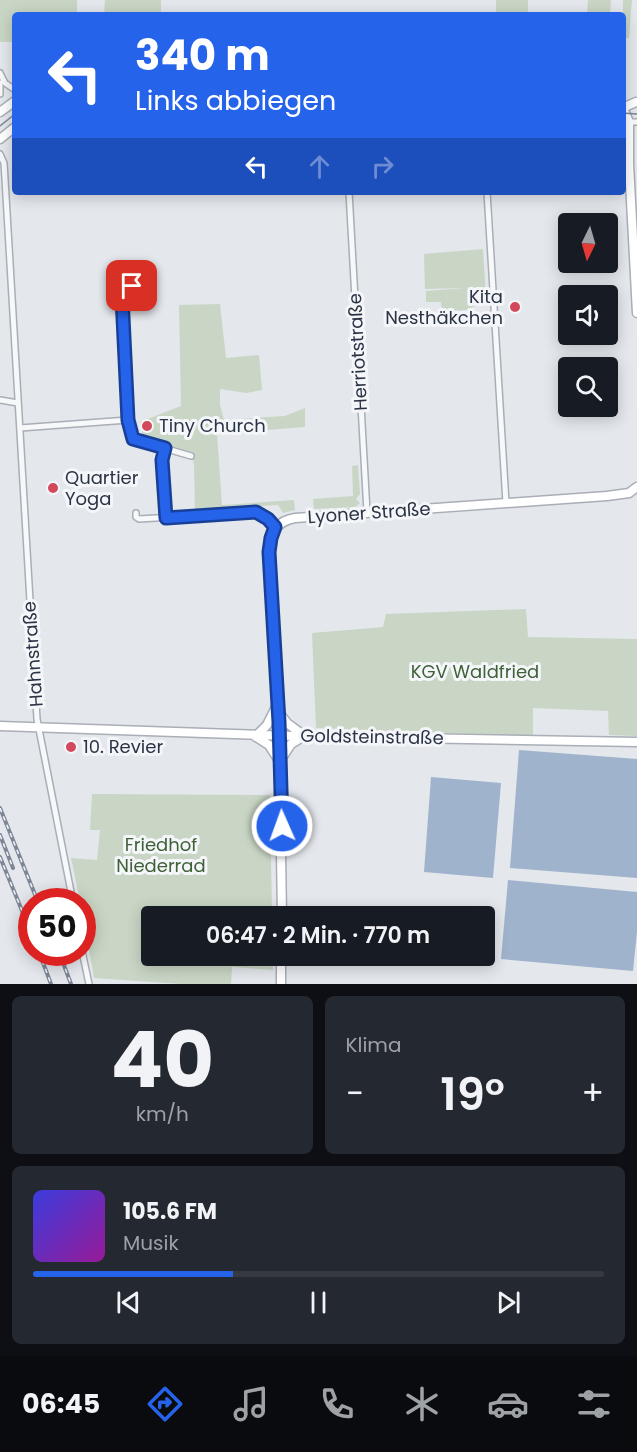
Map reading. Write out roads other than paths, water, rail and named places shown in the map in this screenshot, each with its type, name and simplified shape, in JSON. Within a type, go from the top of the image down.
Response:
[{"type":"main road","points":[[630,122],[629,164],[637,313]]},
{"type":"main road","points":[[0,139],[12,129]]},
{"type":"main road","points":[[626,154],[629,164]]},
{"type":"main road","name":"Lyoner Straße","points":[[275,527],[287,519],[621,495],[637,487]]},
{"type":"main road","points":[[275,527],[269,552],[278,708],[282,906]]},
{"type":"main road","points":[[278,708],[267,726],[254,734],[269,745],[279,762]]},
{"type":"main road","points":[[278,708],[287,723],[304,736],[291,744],[279,762]]},
{"type":"main road","name":"Goldsteinstraße","points":[[0,726],[279,736],[637,742]]},
{"type":"main road","points":[[281,966],[281,984]]},
{"type":"street","points":[[0,73],[5,83],[12,88]]},
{"type":"street","points":[[0,83],[0,94]]},
{"type":"street","name":"Hahnstraße","points":[[0,154],[4,163],[39,728],[70,888]]},
{"type":"street","name":"Herriotstraße","points":[[349,195],[367,512]]},
{"type":"street","points":[[487,195],[506,503]]},
{"type":"street","points":[[122,297],[128,420],[133,439],[191,456]]},
{"type":"street","points":[[0,400],[18,403]]},
{"type":"street","points":[[20,428],[128,420]]},
{"type":"street","points":[[165,448],[162,460],[166,518]]},
{"type":"street","points":[[136,513],[136,517],[140,519],[256,512],[268,519],[275,527]]},
{"type":"street","points":[[85,966],[89,984]]},
{"type":"water","points":[[519,750],[637,759],[637,878],[510,868]]},
{"type":"water","points":[[431,777],[501,783],[493,878],[424,872]]},
{"type":"water","points":[[508,880],[637,892],[637,932],[633,971],[501,959]]},
{"type":"tram line","points":[[626,113],[637,114]]},
{"type":"tram line","points":[[0,126],[12,116]]},
{"type":"railway","points":[[0,808],[32,888]]},
{"type":"railway","points":[[0,835],[13,868]]},
{"type":"railway","points":[[0,857],[18,901]]},
{"type":"railway","points":[[44,966],[51,984]]},
{"type":"railway","points":[[64,966],[71,984]]},
{"type":"place","name":"Kita Nesthäkchen","points":[[515,307]]},
{"type":"place","name":"Tiny Church","points":[[147,426]]},
{"type":"place","name":"Quartier Yoga","points":[[53,488]]},
{"type":"place","name":"10. Revier","points":[[71,747]]},
{"type":"park label","name":"KGV Waldfried","points":[[475,672]]},
{"type":"park label","name":"Friedhof Niederrad","points":[[161,855]]}]
